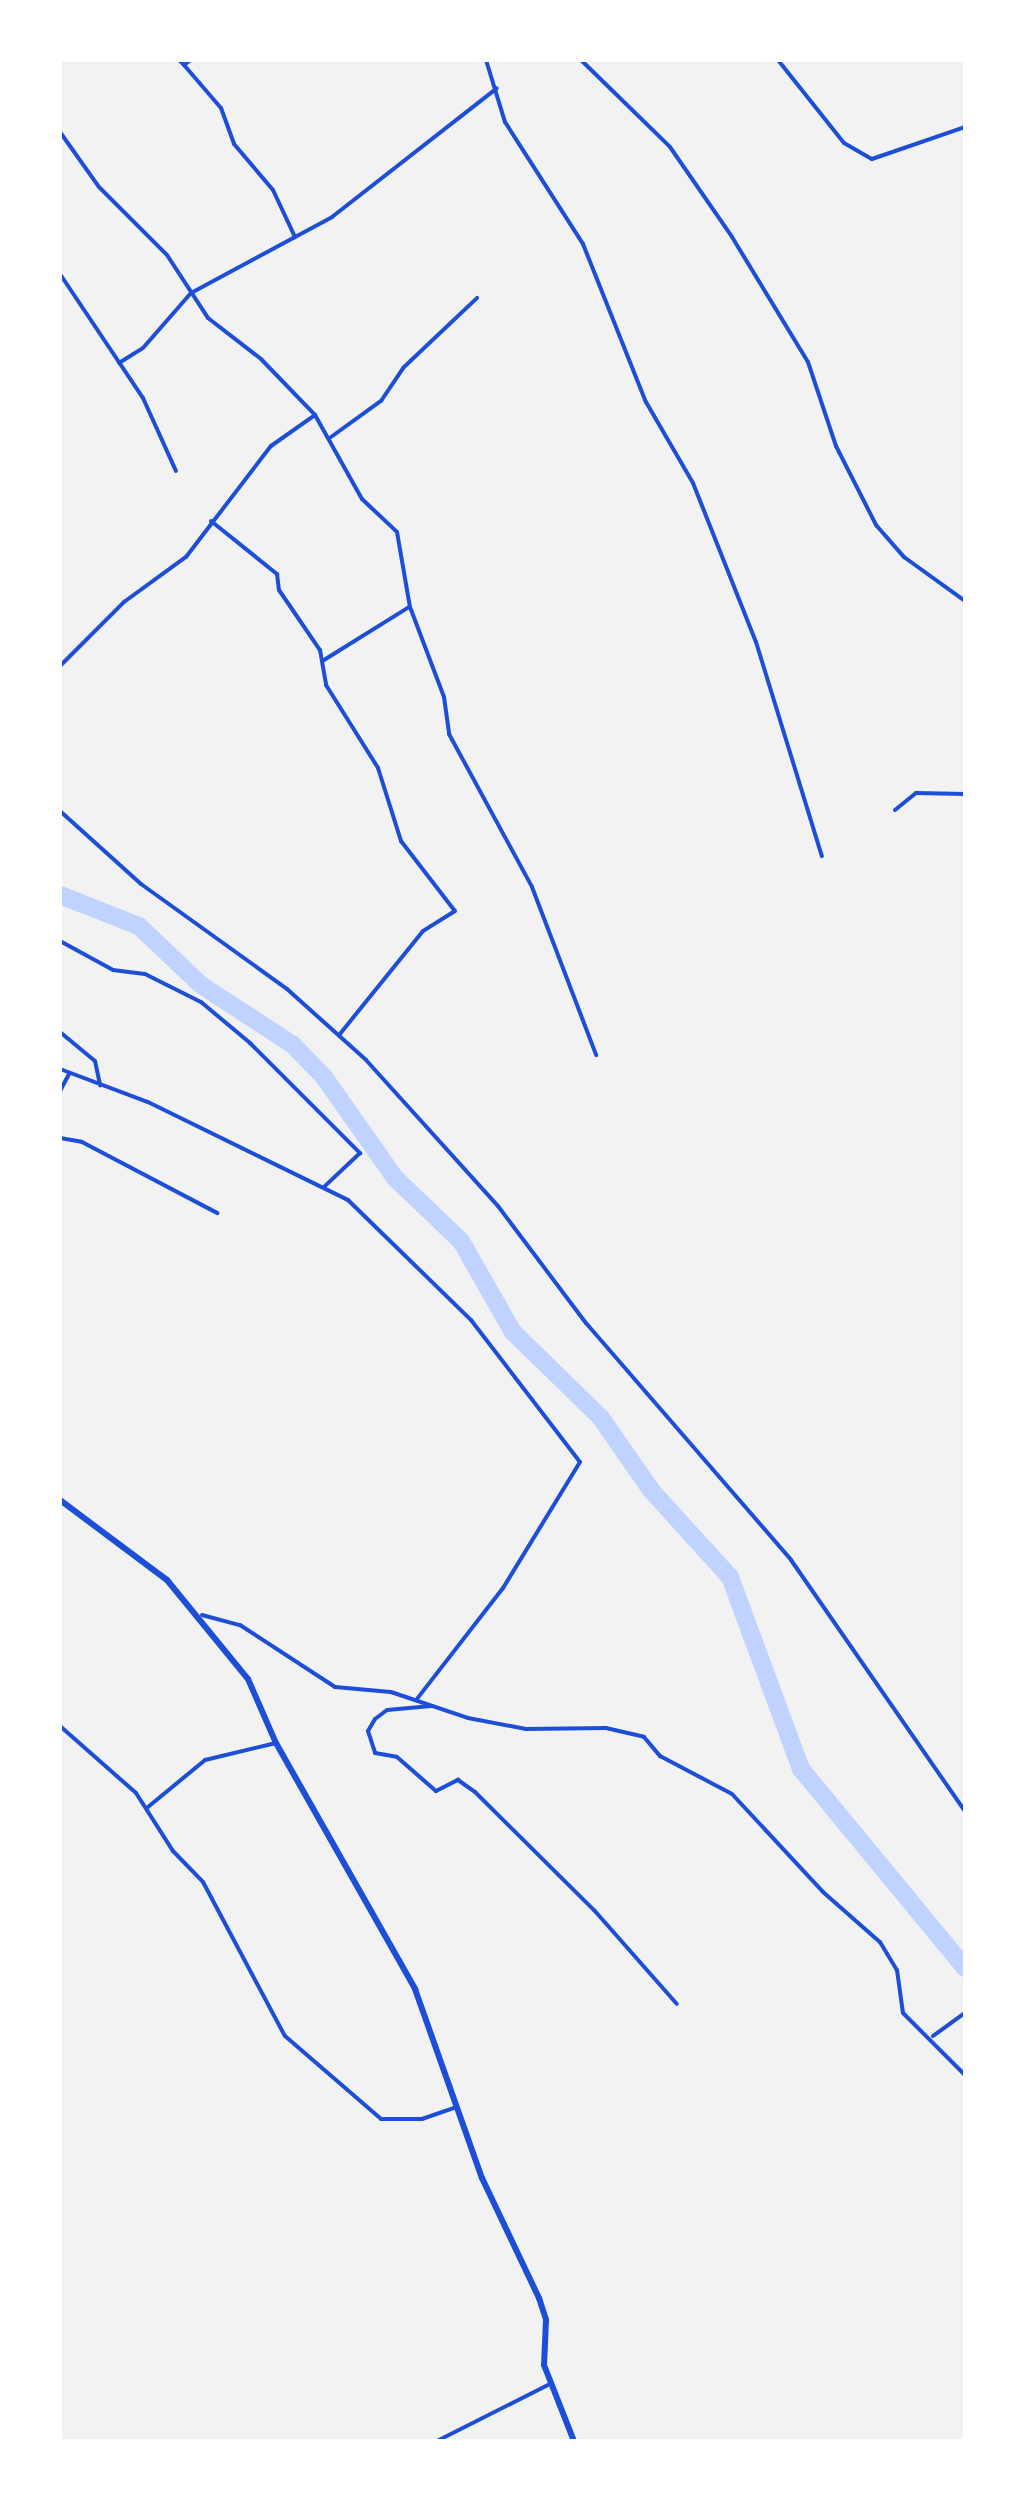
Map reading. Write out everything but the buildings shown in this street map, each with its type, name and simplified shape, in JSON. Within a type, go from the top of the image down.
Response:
[{"type":"main road","points":[[60,1500],[167,1580],[202,1615],[248,1680],[276,1744],[415,1989],[454,2108],[539,2298],[550,2384],[574,2441]]},
{"type":"street","points":[[178,60],[221,108],[234,144],[272,190],[295,238]]},
{"type":"street","points":[[184,65],[191,60]]},
{"type":"street","points":[[486,60],[505,122],[582,244],[646,402],[693,482],[756,642],[822,856]]},
{"type":"street","points":[[581,60],[670,146],[732,237],[808,362],[836,446],[876,525],[904,557],[965,601]]},
{"type":"street","points":[[778,60],[844,142],[872,159],[965,126]]},
{"type":"street","points":[[119,363],[143,348],[191,293],[332,217],[497,88]]},
{"type":"street","points":[[60,132],[100,187],[166,255],[208,318],[261,359],[315,415],[362,499],[396,532],[410,606],[444,697],[450,734],[532,887],[596,1054]]},
{"type":"street","points":[[60,274],[144,398],[176,471]]},
{"type":"street","points":[[330,437],[381,401],[404,368],[477,298]]},
{"type":"street","points":[[60,666],[124,602],[186,557],[271,446],[315,415]]},
{"type":"street","points":[[211,520],[277,574],[279,590],[324,660],[326,684],[378,768],[401,841],[455,911],[423,931],[339,1034]]},
{"type":"street","points":[[324,660],[410,606]]},
{"type":"street","points":[[895,810],[916,793],[965,794]]},
{"type":"street","points":[[60,811],[141,884],[202,932],[231,946],[339,1034],[498,1206],[586,1323],[791,1560],[965,1811]]},
{"type":"street","points":[[60,941],[113,970],[144,974],[200,1002],[250,1044],[360,1153],[324,1187]]},
{"type":"street","points":[[60,1032],[95,1061],[101,1087]]},
{"type":"street","points":[[60,1069],[148,1102],[240,1153],[324,1187],[368,1219],[471,1320],[580,1462],[502,1588],[417,1699]]},
{"type":"street","points":[[60,1091],[70,1074]]},
{"type":"street","points":[[60,1138],[82,1142],[216,1213]]},
{"type":"street","points":[[202,1615],[240,1625],[320,1681],[417,1699],[526,1730],[622,1730],[709,1778],[890,1953],[904,2014],[965,2075]]},
{"type":"street","points":[[431,1706],[387,1710],[375,1719],[368,1731],[375,1753],[397,1756],[436,1790],[458,1780],[475,1792],[594,1910],[677,2004]]},
{"type":"street","points":[[60,1726],[148,1807],[232,1926],[285,2036],[381,2119],[422,2119],[454,2108]]},
{"type":"street","points":[[148,1807],[205,1760],[276,1744]]},
{"type":"street","points":[[932,2038],[965,2013]]},
{"type":"street","points":[[437,2441],[550,2384]]},
{"type":"waterway","points":[[60,895],[139,926],[201,985],[293,1045],[324,1077],[395,1178],[461,1241],[513,1332],[601,1418],[651,1490],[730,1577],[801,1769],[965,1968]]}]
